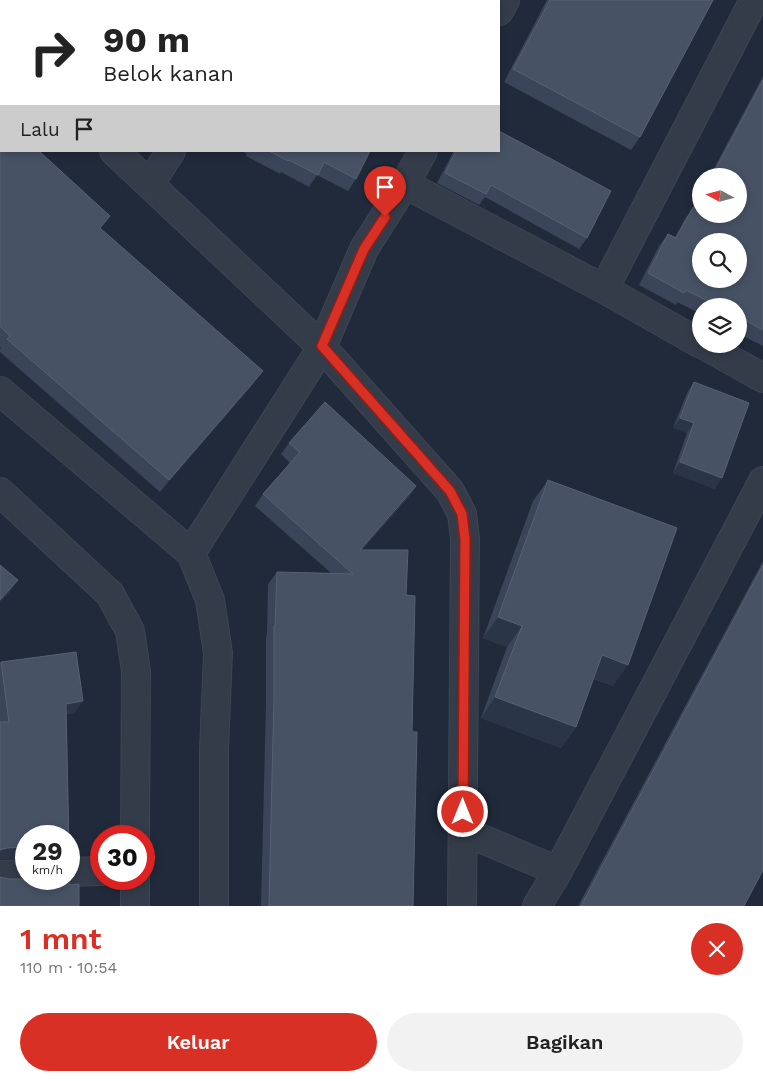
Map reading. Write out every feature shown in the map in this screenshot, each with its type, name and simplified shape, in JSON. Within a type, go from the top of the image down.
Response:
[{"type":"street","points":[[604,289],[754,0]]},
{"type":"street","points":[[115,152],[322,346],[450,491],[462,514],[465,539],[462,906]]},
{"type":"street","points":[[150,184],[170,152]]},
{"type":"street","points":[[191,553],[322,346],[364,249],[405,184],[422,152]]},
{"type":"street","points":[[405,184],[604,289],[692,339]]},
{"type":"street","points":[[717,353],[763,378]]},
{"type":"street","points":[[0,391],[191,553],[210,600],[218,653],[214,749],[214,906]]},
{"type":"street","points":[[537,906],[558,871],[763,481]]},
{"type":"street","points":[[0,492],[110,594],[130,631],[136,671],[135,825]]},
{"type":"street","points":[[463,831],[558,871]]},
{"type":"street","points":[[0,875],[15,874]]},
{"type":"street","points":[[135,890],[135,906]]},
{"type":"building","points":[[550,0],[713,0],[640,137],[513,69]]},
{"type":"building","points":[[763,80],[763,330],[747,321],[747,298],[702,298],[686,290],[684,293],[648,273],[668,234],[676,238],[692,209],[692,223],[748,222],[748,168],[716,168]]},
{"type":"building","points":[[500,132],[611,191],[587,238],[491,185],[486,194],[445,173],[456,152],[500,152]]},
{"type":"building","points":[[0,152],[40,152],[110,216],[100,228],[263,371],[169,480],[7,339],[10,336],[0,326]]},
{"type":"building","points":[[271,152],[370,152],[356,179],[324,162],[318,175]]},
{"type":"building","points":[[694,382],[749,403],[722,478],[680,462],[694,423],[680,418]]},
{"type":"building","points":[[325,402],[416,486],[360,550],[408,550],[406,595],[415,596],[412,732],[417,732],[413,906],[269,906],[274,626],[277,572],[353,574],[263,494],[300,452],[289,443]]},
{"type":"building","points":[[548,480],[677,528],[628,665],[602,655],[576,727],[495,697],[522,626],[498,617]]},
{"type":"building","points":[[0,565],[18,580],[0,600]]},
{"type":"building","points":[[763,565],[763,870],[744,906],[581,906]]},
{"type":"building","points":[[76,652],[83,701],[66,704],[69,825],[15,825],[15,848],[0,850],[0,722],[9,722],[1,662]]},
{"type":"building","points":[[0,877],[15,879],[15,890],[79,890],[79,906],[0,906]]},
{"type":"route","points":[[385,217],[364,249],[322,346],[450,491],[462,514],[465,539],[463,812]]}]
